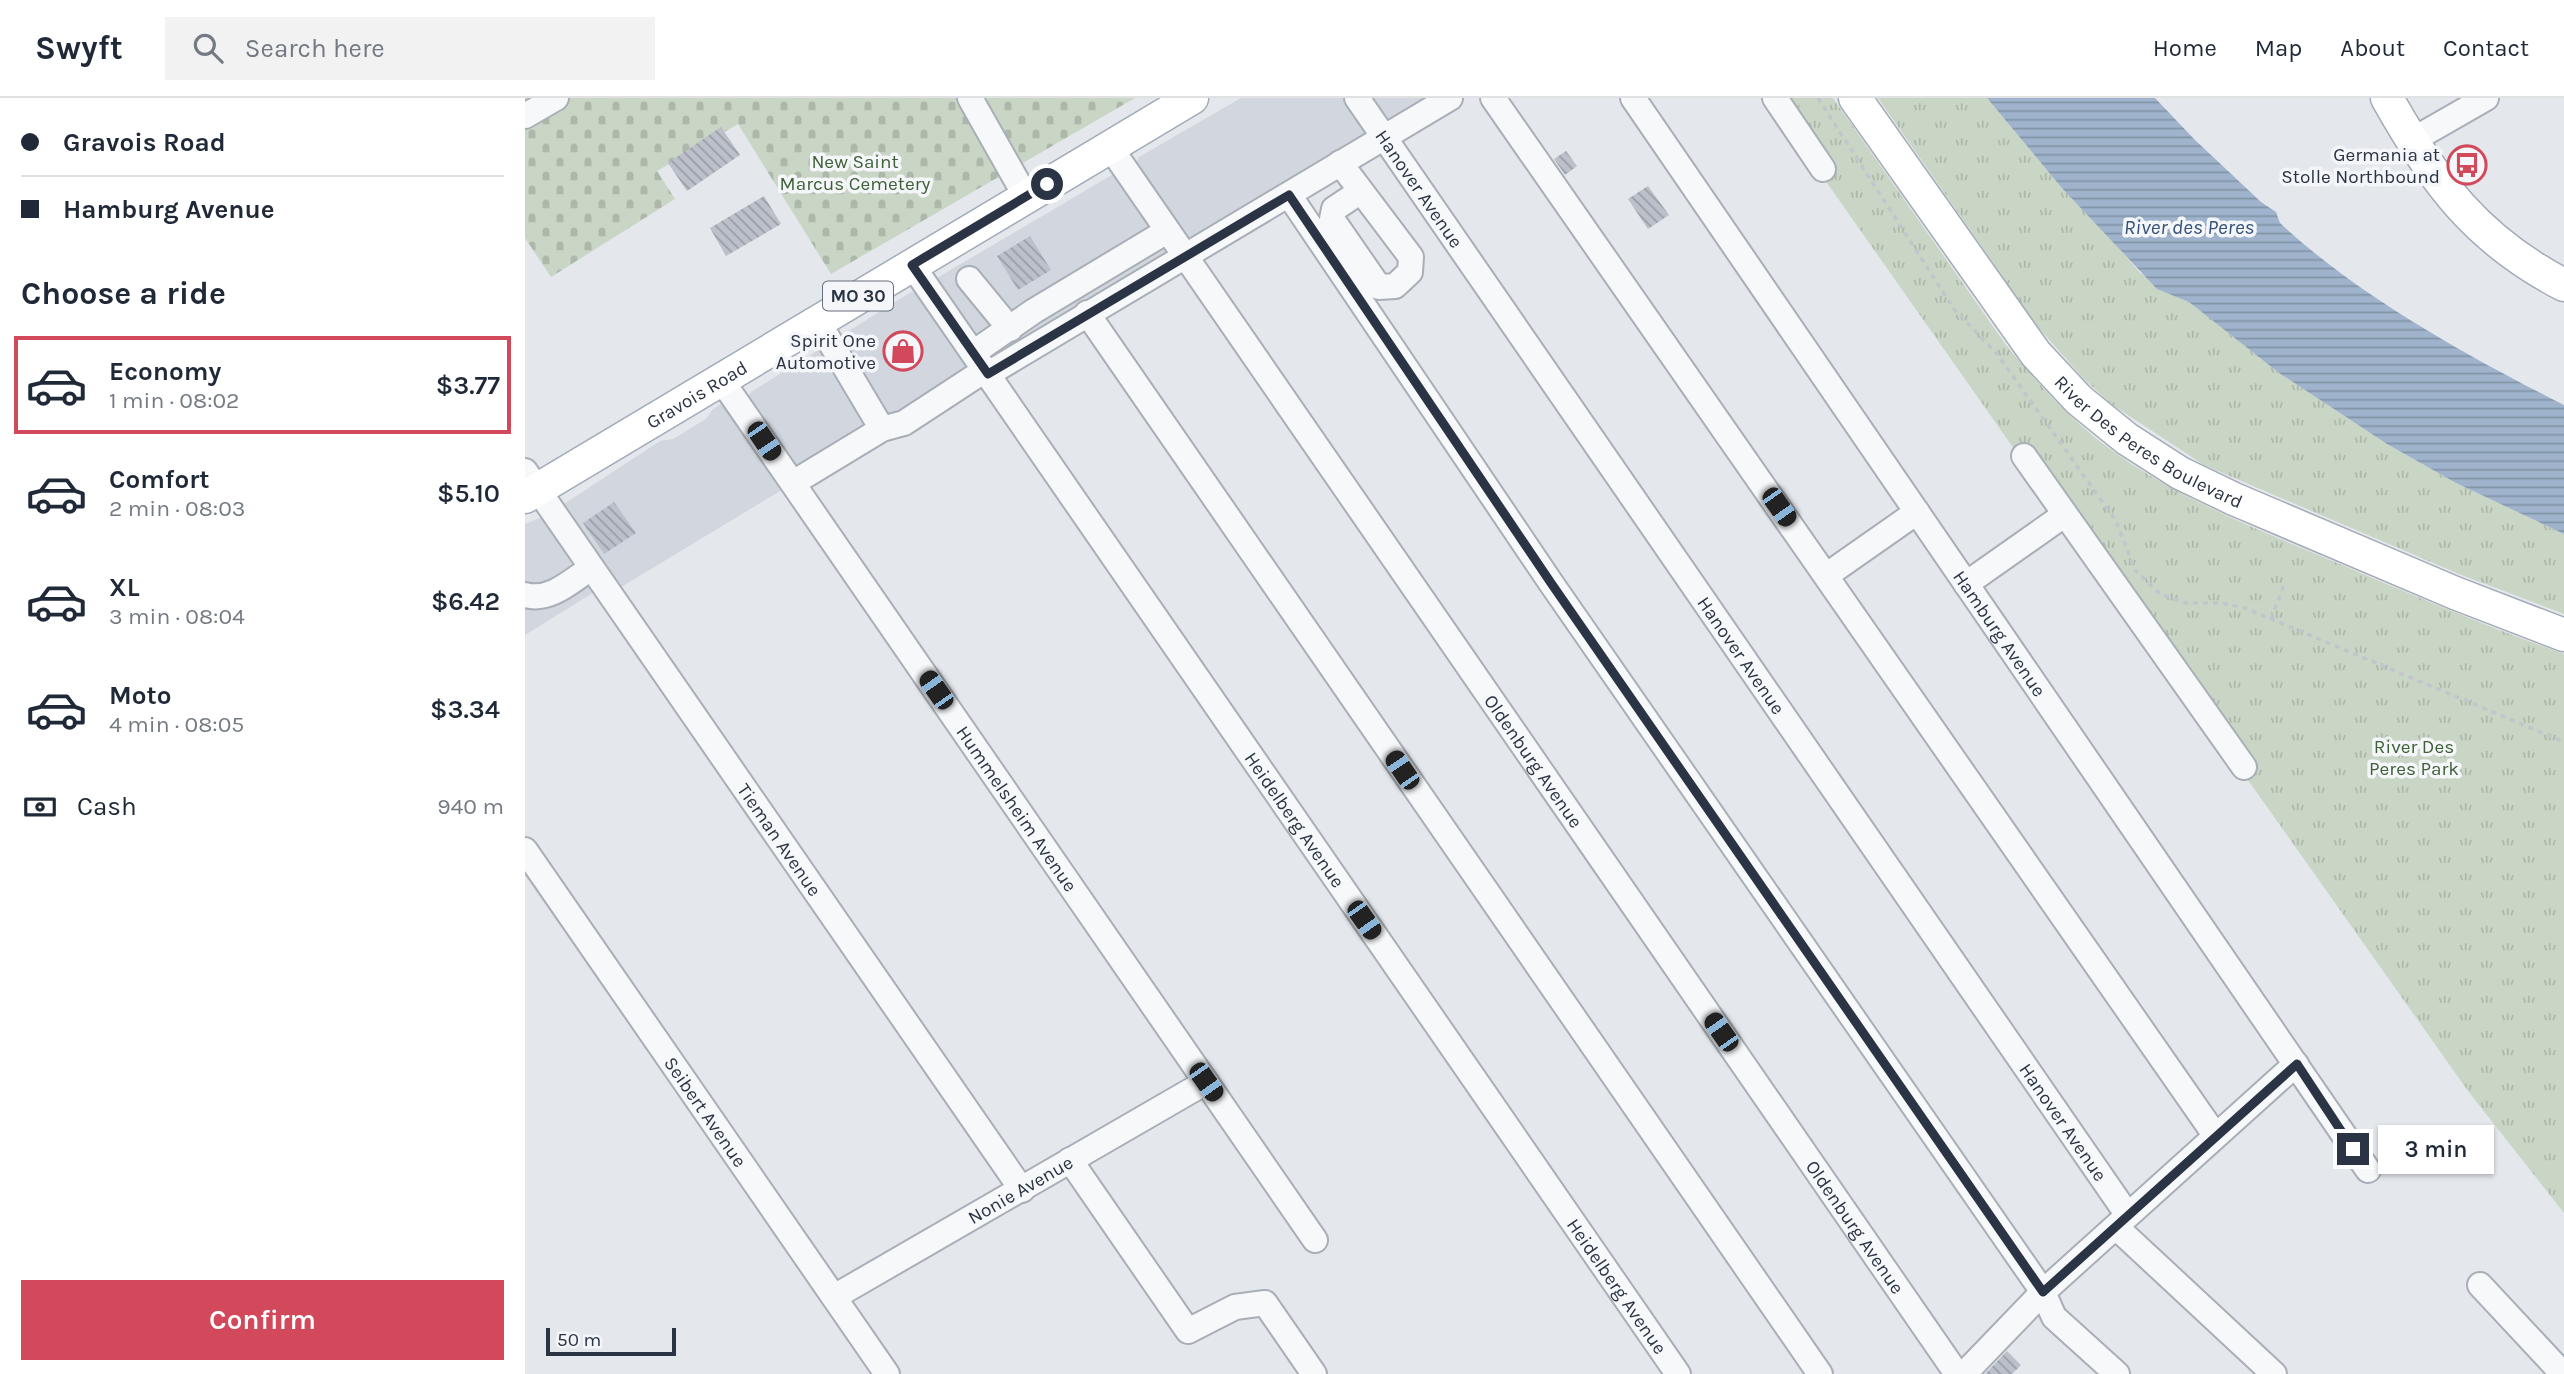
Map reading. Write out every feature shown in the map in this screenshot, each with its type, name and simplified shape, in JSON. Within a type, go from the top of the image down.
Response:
[{"type":"main road","name":"Gravois Road","points":[[529,486],[720,378],[1192,98]]},
{"type":"main road","name":"River Des Peres Boulevard","points":[[1855,98],[2036,354],[2079,400],[2127,439],[2180,473],[2234,499],[2455,593],[2564,635]]},
{"type":"main road","points":[[2387,98],[2430,172],[2474,224],[2531,266],[2564,285]]},
{"type":"street","points":[[525,116],[556,98]]},
{"type":"street","points":[[970,98],[1025,197]]},
{"type":"street","name":"Hanover Avenue","points":[[1357,98],[2122,1221],[2274,1374]]},
{"type":"street","points":[[793,483],[882,429],[904,423],[982,366],[1087,313],[1185,257],[1450,98]]},
{"type":"street","points":[[1493,98],[2215,1135]]},
{"type":"street","name":"Hamburg Avenue","points":[[1633,98],[2368,1170]]},
{"type":"street","points":[[1775,98],[1823,169]]},
{"type":"street","points":[[2411,141],[2486,98]]},
{"type":"street","name":"Oldenburg Avenue","points":[[1110,147],[1957,1374]]},
{"type":"street","points":[[1340,163],[1361,191]]},
{"type":"street","points":[[1289,195],[1551,583],[2043,1292],[2054,1317],[2117,1374]]},
{"type":"street","points":[[982,366],[1010,328],[1167,231]]},
{"type":"street","name":"Heidelberg Avenue","points":[[912,265],[1678,1374]]},
{"type":"street","points":[[969,279],[1010,328]]},
{"type":"street","points":[[1087,313],[1821,1374]]},
{"type":"street","points":[[817,320],[882,429]]},
{"type":"street","name":"Hummelsheim Avenue","points":[[720,378],[1315,1240]]},
{"type":"street","points":[[2024,456],[2243,767]]},
{"type":"street","name":"Tieman Avenue","points":[[529,486],[591,568],[1022,1190]]},
{"type":"street","points":[[1827,575],[1917,512]]},
{"type":"street","points":[[1966,584],[2064,515]]},
{"type":"street","points":[[525,595],[536,598],[551,594],[591,568]]},
{"type":"street","name":"Seibert Avenue","points":[[528,860],[887,1374]]},
{"type":"street","points":[[1964,1374],[2043,1292],[2297,1064]]},
{"type":"street","name":"Nonie Avenue","points":[[834,1297],[1206,1082]]},
{"type":"street","points":[[1070,1160],[1188,1331],[1235,1307],[1265,1303],[1310,1373]]},
{"type":"street","points":[[2480,1285],[2563,1374]]},
{"type":"path","points":[[2271,619],[2284,585]]},
{"type":"shaded area","points":[[1241,98],[1346,98],[1369,138],[1192,246],[1136,163],[1139,157]]},
{"type":"shaded area","points":[[1370,98],[1438,98],[1390,126]]},
{"type":"shaded area","points":[[1115,173],[1173,256],[993,362],[937,278]]},
{"type":"shaded area","points":[[911,292],[919,294],[979,383],[805,481],[747,399],[751,392]]},
{"type":"shaded area","points":[[721,404],[728,406],[785,488],[618,589],[564,512],[564,504],[660,441],[673,439],[706,419],[713,409]]},
{"type":"shaded area","points":[[545,516],[596,591],[525,635],[525,524]]},
{"type":"green space","name":"New Saint Marcus Cemetery","points":[[525,98],[1135,98],[831,274],[738,124],[657,171],[675,199],[551,277],[525,238]]},
{"type":"green space","name":"River Des Peres Park","points":[[1778,98],[1833,98],[2006,345],[2063,409],[2127,461],[2181,493],[2237,520],[2443,607],[2564,654],[2564,1213],[2468,1091],[2064,520],[1820,173]]},
{"type":"green space","points":[[1878,98],[1987,98],[2061,187],[2100,226],[2140,273],[2189,302],[2279,373],[2387,444],[2456,483],[2564,534],[2564,614],[2459,574],[2204,465],[2111,404],[2083,378],[2037,326]]},
{"type":"water","name":"River des Peres","points":[[1987,98],[2155,98],[2194,139],[2261,202],[2276,212],[2280,223],[2344,275],[2453,346],[2564,405],[2564,534],[2456,483],[2387,444],[2279,373],[2189,302],[2157,289],[2061,187]]},
{"type":"building","points":[[721,127],[740,155],[687,191],[668,163]]},
{"type":"building","points":[[1566,151],[1577,166],[1565,175],[1554,159]]},
{"type":"building","points":[[1648,186],[1669,215],[1648,229],[1628,199]]},
{"type":"building","points":[[764,196],[781,224],[726,256],[710,228]]},
{"type":"building","points":[[1030,236],[1051,270],[1018,290],[997,256]]},
{"type":"building","points":[[614,502],[636,533],[604,554],[583,523]]},
{"type":"building","points":[[2007,1351],[2021,1365],[2012,1374],[1985,1374]]},
{"type":"place","name":"Germania at Stolle Northbound","points":[[2467,165]]},
{"type":"place","name":"Spirit One Automotive","points":[[903,351]]},
{"type":"route","points":[[1047,184],[912,265],[988,374],[1289,195],[1551,583],[1998,1231],[2043,1292],[2297,1064],[2353,1149]]}]
